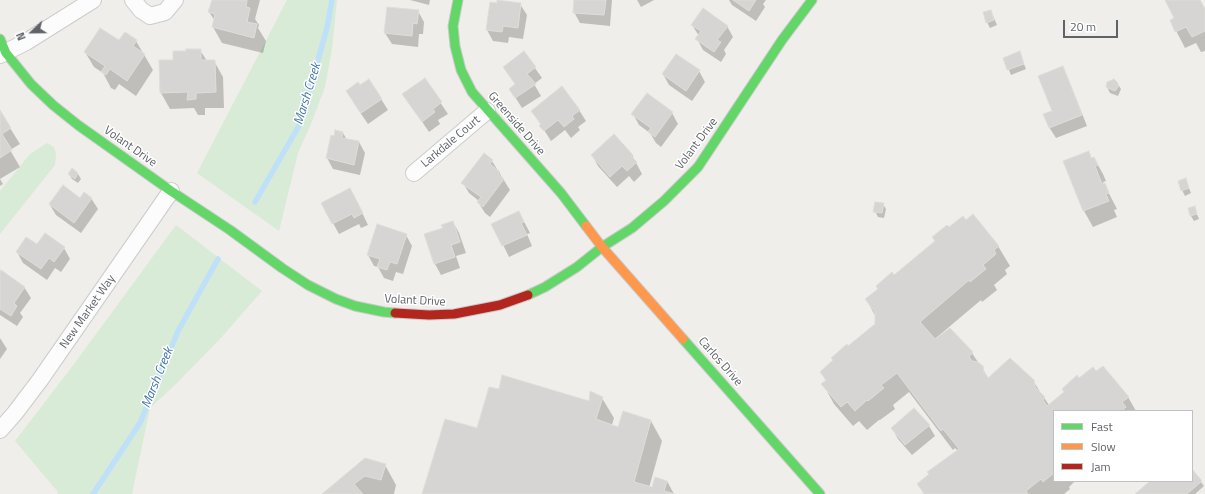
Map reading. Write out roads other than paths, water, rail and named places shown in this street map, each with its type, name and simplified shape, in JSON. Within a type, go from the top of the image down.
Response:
[{"type":"street","points":[[2,49],[26,42],[93,0]]},
{"type":"street","points":[[133,0],[141,10],[150,16],[165,12],[176,0]]},
{"type":"street","name":"Greenside Drive","points":[[458,0],[453,26],[457,56],[461,70],[472,92],[534,164],[562,193],[602,247]]},
{"type":"street","name":"Volant Drive","points":[[2,49],[31,84],[53,105],[78,125],[308,285],[336,299],[355,306],[384,312],[428,315],[454,314],[500,305],[524,297],[545,287],[577,267],[602,247],[632,228],[659,205],[698,167],[782,40],[812,0]]},
{"type":"street","name":"Larkdale Court","points":[[414,173],[487,110]]},
{"type":"street","name":"New Market Way","points":[[0,430],[40,380],[172,191]]},
{"type":"street","name":"Carlos Drive","points":[[602,247],[820,494]]},
{"type":"waterway","name":"Marsh Creek","points":[[255,202],[300,124],[327,28],[332,0]]},
{"type":"waterway","name":"Marsh Creek","points":[[93,494],[140,423],[178,331],[218,259]]}]
